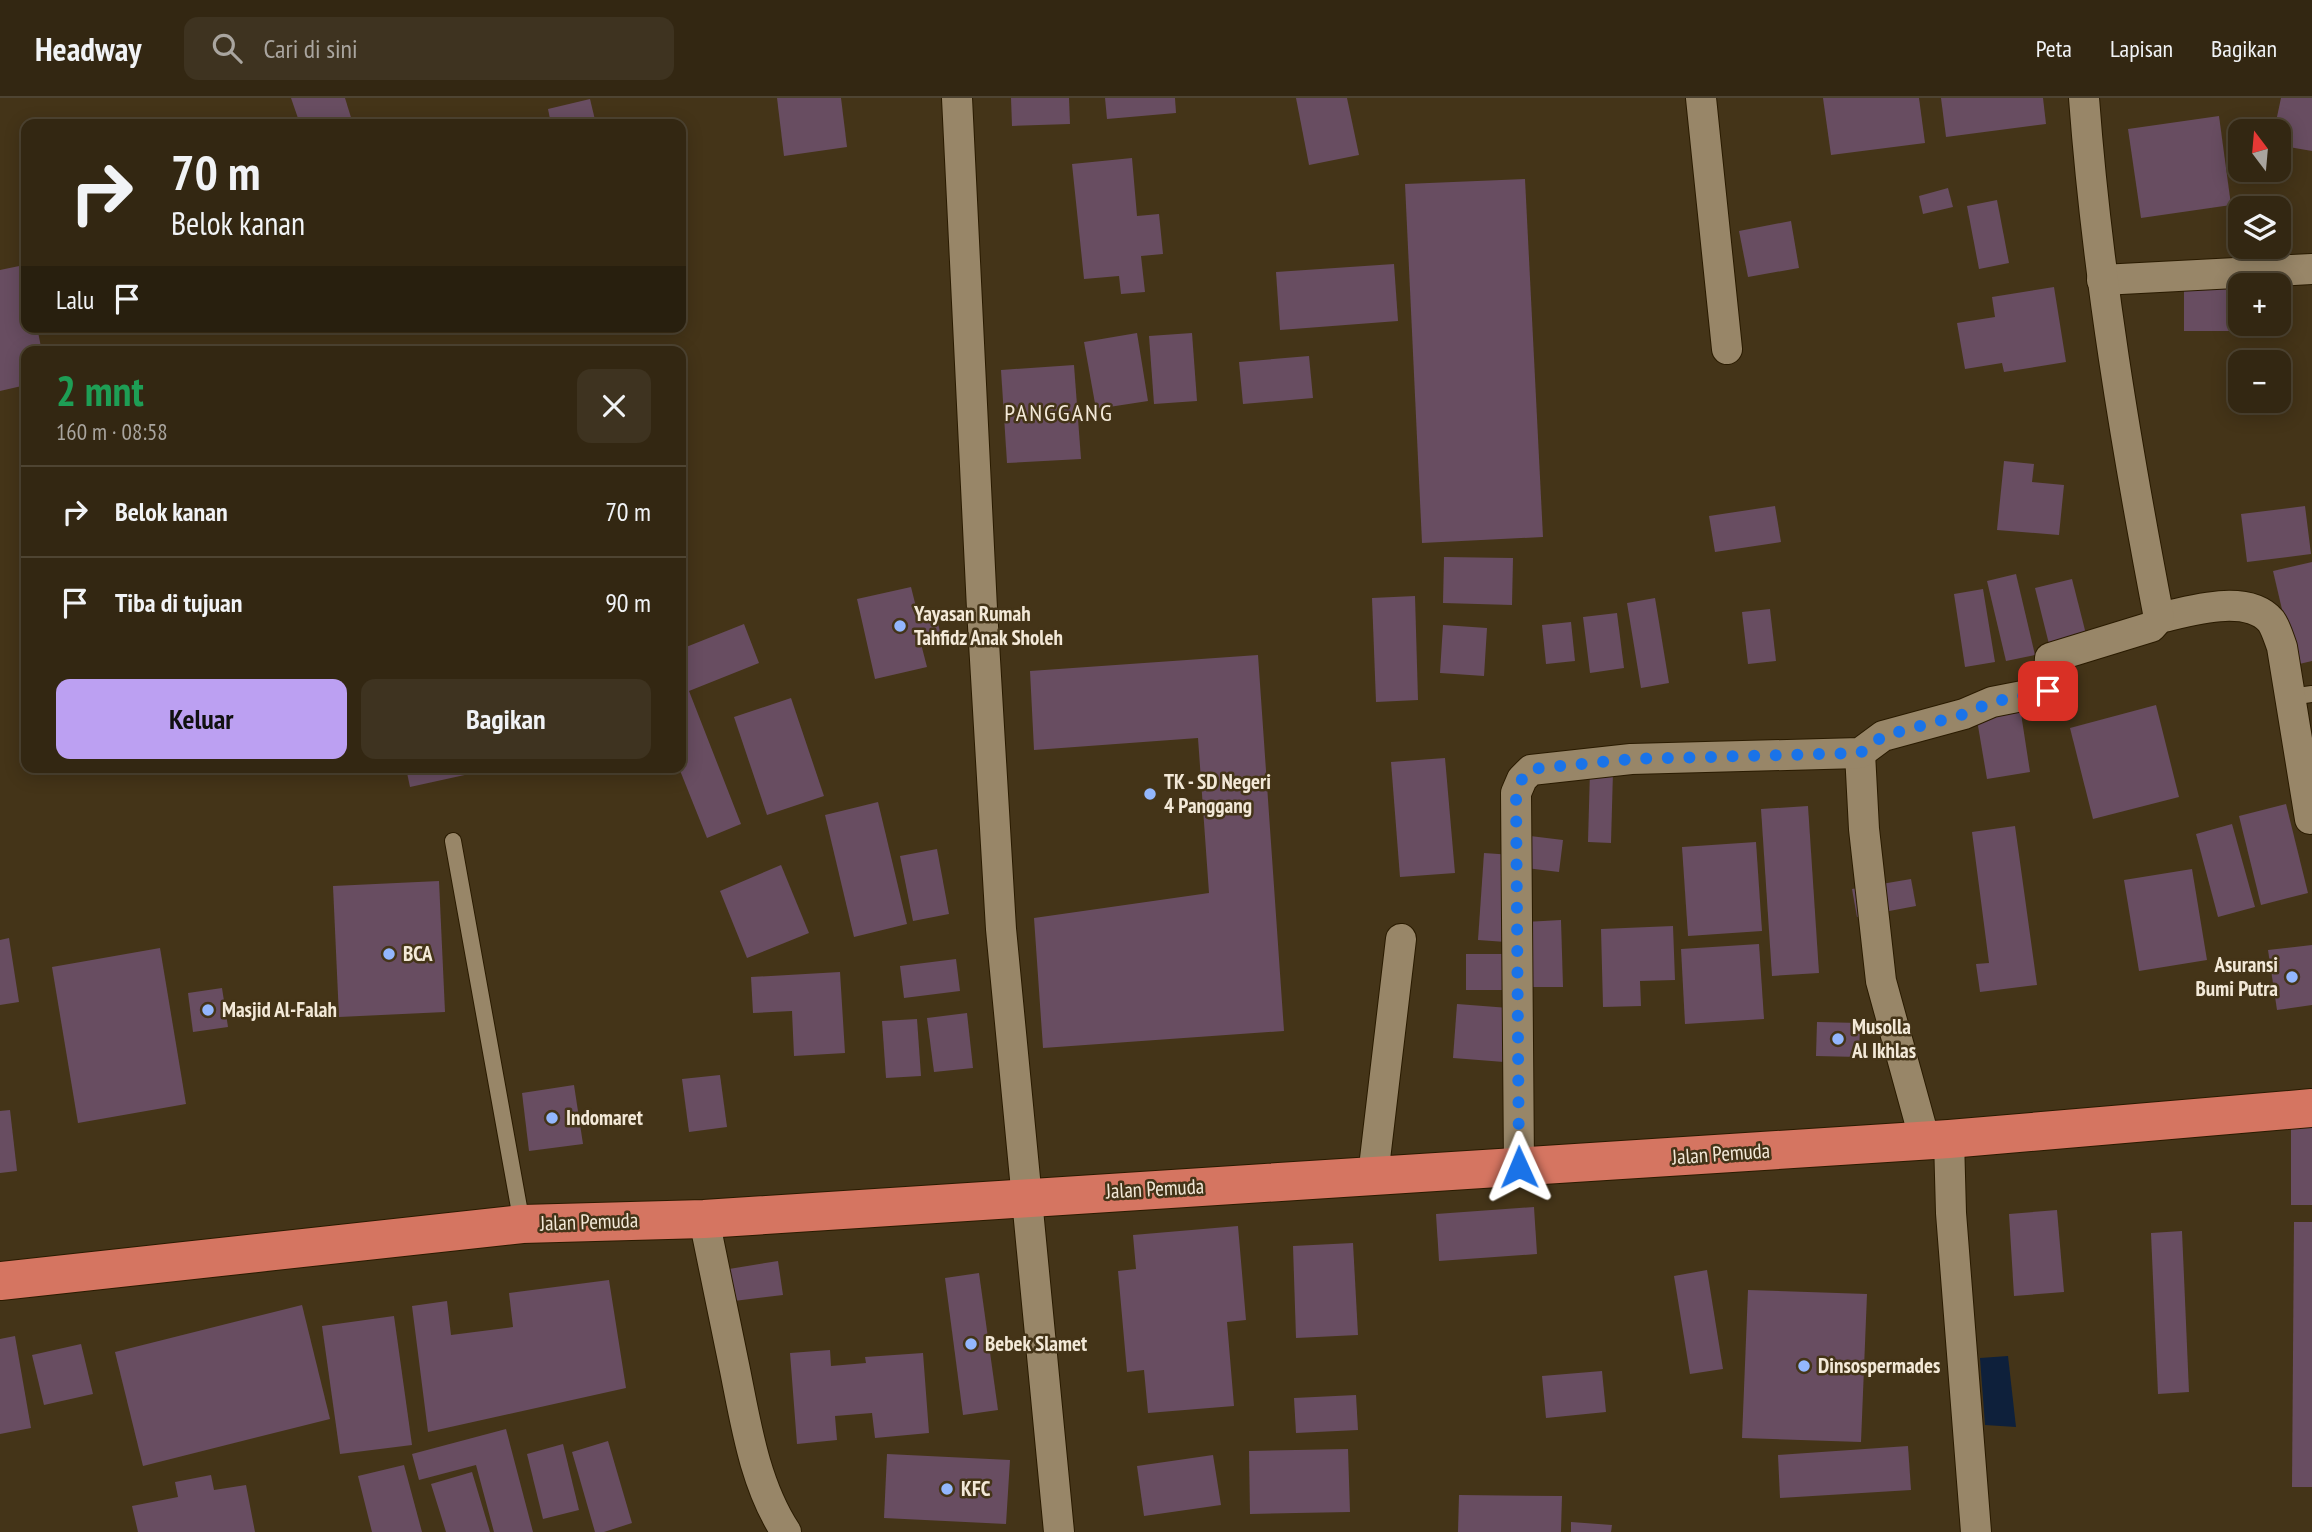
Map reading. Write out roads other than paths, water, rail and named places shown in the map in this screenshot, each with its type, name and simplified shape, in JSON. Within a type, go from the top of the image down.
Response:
[{"type":"highway","name":"Jalan Pemuda","points":[[0,1281],[522,1224],[704,1219],[1373,1177],[1937,1140],[2312,1108]]},
{"type":"street","points":[[957,98],[1000,929],[1059,1532]]},
{"type":"street","points":[[1701,98],[1727,349]]},
{"type":"street","points":[[2084,98],[2102,280],[2117,382],[2159,618]]},
{"type":"street","points":[[2102,280],[2312,269]]},
{"type":"street","points":[[1519,1167],[1516,793],[1522,779],[1531,769],[1631,759],[1860,753],[1883,736],[1965,714],[1992,702],[2048,691],[2050,658],[2151,627],[2159,618],[2210,606],[2237,607],[2260,612],[2272,623],[2301,695],[2310,819]]},
{"type":"street","points":[[1860,753],[1864,829],[1881,981],[1937,1140],[1951,1213],[1976,1532]]},
{"type":"street","points":[[1373,1177],[1401,939]]},
{"type":"street","points":[[704,1219],[741,1400],[761,1480],[770,1505],[786,1532]]},
{"type":"lane","points":[[453,841],[522,1224]]},
{"type":"water","points":[[2008,1356],[2016,1427],[1985,1425],[1980,1358]]},
{"type":"place","name":"Yayasan Rumah Tahfidz Anak Sholeh","points":[[900,626]]},
{"type":"place","name":"TK - SD Negeri 4 Panggang","points":[[1150,794]]},
{"type":"place","name":"BCA","points":[[389,954]]},
{"type":"place","name":"Asuransi Bumi Putra","points":[[2292,977]]},
{"type":"place","name":"Masjid Al-Falah","points":[[208,1010]]},
{"type":"place","name":"Musolla Al Ikhlas","points":[[1838,1039]]},
{"type":"place","name":"Indomaret","points":[[552,1118]]},
{"type":"place","name":"Bebek Slamet","points":[[971,1344]]},
{"type":"place","name":"Dinsospermades","points":[[1804,1366]]},
{"type":"place","name":"KFC","points":[[947,1489]]},
{"type":"district","name":"PANGGANG","points":[[1059,413]]}]
